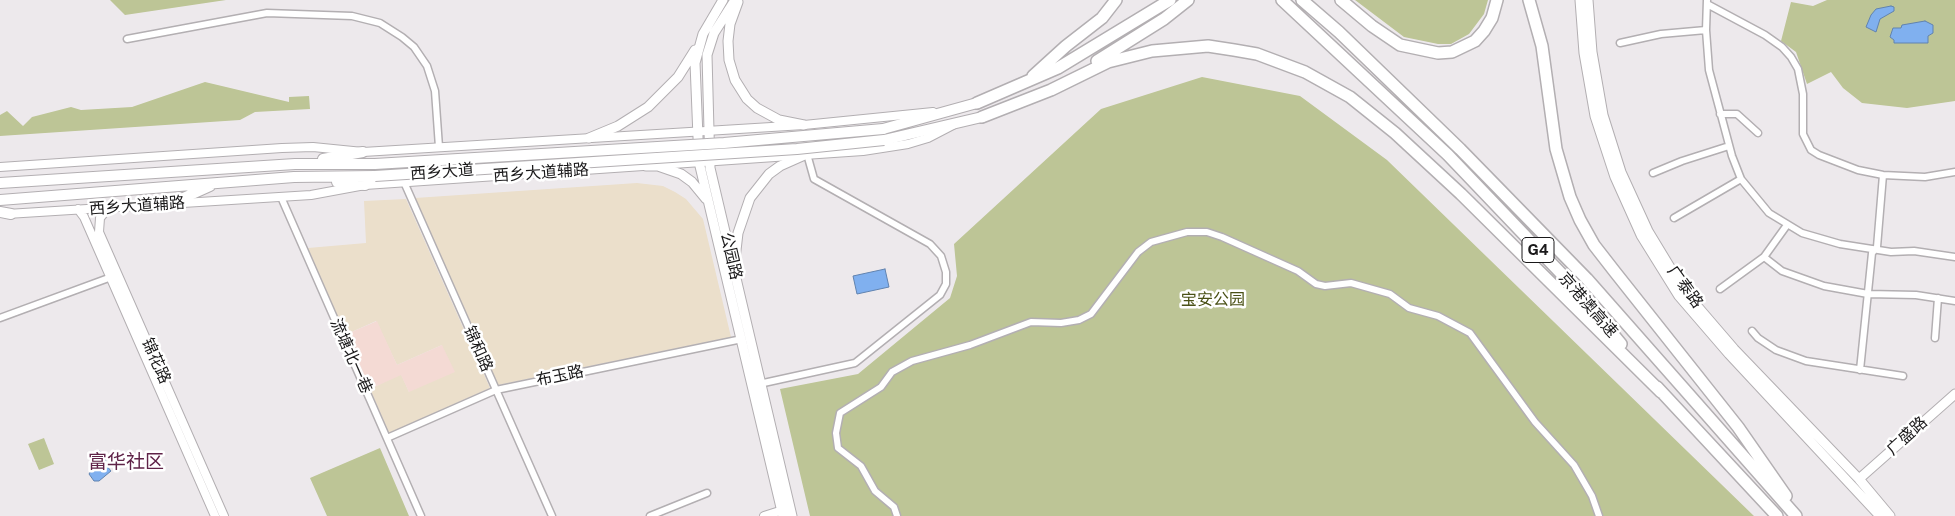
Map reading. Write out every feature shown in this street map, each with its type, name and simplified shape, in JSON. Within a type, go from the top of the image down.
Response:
[{"type":"highway","points":[[1023,85],[1066,46],[1102,18],[1116,0]]},
{"type":"highway","points":[[977,104],[1058,68],[1127,28],[1170,0]]},
{"type":"highway","points":[[1051,90],[1134,38],[1188,0]]},
{"type":"highway","name":"京港澳高速","points":[[1282,0],[1448,155],[1575,288],[1661,392],[1777,516]]},
{"type":"highway","name":"京港澳高速","points":[[1302,0],[1339,32],[1460,149],[1587,279],[1798,516]]},
{"type":"highway","points":[[1342,0],[1372,26],[1400,45],[1438,53],[1452,52],[1475,40],[1484,31],[1492,18],[1496,0]]},
{"type":"highway","points":[[1529,0],[1542,46],[1556,149],[1570,197],[1580,220],[1594,245],[1755,450],[1798,516]]},
{"type":"highway","points":[[982,117],[1051,90],[1108,62],[1128,55],[1183,47],[1208,46],[1257,54],[1305,72],[1350,98],[1395,133],[1461,194],[1661,392]]},
{"type":"main road","name":"公园路","points":[[723,0],[708,22],[699,43],[695,71],[699,162],[742,339],[757,384]]},
{"type":"main road","name":"公园路","points":[[737,0],[718,26],[709,47],[706,63],[710,161],[786,513]]},
{"type":"main road","points":[[737,0],[730,24],[728,41],[729,60],[735,80],[747,99],[756,108],[779,120],[804,125]]},
{"type":"main road","name":"广泰路","points":[[1580,0],[1584,53],[1595,116],[1615,177],[1641,235],[1679,296],[1729,354],[1890,516]]},
{"type":"main road","name":"广泰路","points":[[1588,0],[1592,52],[1603,114],[1624,180],[1648,231],[1691,299],[1734,349],[1856,482],[1880,516]]},
{"type":"main road","points":[[589,138],[627,121],[648,107],[678,77],[699,43]]},
{"type":"main road","points":[[883,134],[977,104]]},
{"type":"main road","points":[[883,134],[957,123],[982,117]]},
{"type":"main road","name":"西乡大道","points":[[0,183],[295,164],[375,164],[883,134]]},
{"type":"main road","name":"西乡大道","points":[[0,200],[294,177],[376,176],[797,149],[883,134]]},
{"type":"main road","points":[[295,164],[364,152]]},
{"type":"main road","points":[[734,271],[738,233],[750,198],[764,179],[780,166],[808,154]]},
{"type":"main road","points":[[641,166],[658,166],[681,174],[702,192],[710,205]]},
{"type":"main road","points":[[294,177],[365,185]]},
{"type":"main road","points":[[170,204],[218,183]]},
{"type":"main road","points":[[0,213],[11,214]]},
{"type":"main road","name":"广盛路","points":[[1856,482],[1955,394]]},
{"type":"street","points":[[1955,172],[1925,177],[1883,175],[1858,170],[1811,150],[1802,134],[1803,94],[1798,70],[1791,57],[1782,47],[1766,36],[1707,2],[1706,30],[1709,70],[1729,146],[1741,179],[1769,213],[1802,233],[1840,244],[1874,250],[1914,251],[1955,257]]},
{"type":"street","points":[[127,39],[267,13],[352,16],[380,23],[402,36],[414,47],[427,66],[435,91],[439,147]]},
{"type":"street","points":[[1620,43],[1661,34],[1706,30]]},
{"type":"street","name":"西乡大道辅路","points":[[0,167],[282,148],[313,147],[364,152],[804,125],[910,113],[950,112]]},
{"type":"street","points":[[1720,114],[1737,114],[1758,133]]},
{"type":"street","name":"西乡大道辅路","points":[[11,214],[311,195],[365,185],[863,151],[908,144],[943,132],[957,123]]},
{"type":"street","points":[[773,157],[762,150],[760,139],[766,129],[775,126]]},
{"type":"street","points":[[628,135],[640,141],[644,150],[641,166]]},
{"type":"street","points":[[1653,173],[1682,160],[1729,146]]},
{"type":"street","points":[[757,384],[855,363],[940,294],[946,284],[946,272],[941,256],[930,244],[814,179],[808,154]]},
{"type":"street","points":[[1860,370],[1872,253],[1877,248],[1883,175]]},
{"type":"street","points":[[1674,218],[1741,179]]},
{"type":"street","name":"锦和路","points":[[404,182],[552,516]]},
{"type":"street","name":"流塘北一巷","points":[[281,197],[421,516]]},
{"type":"street","name":"锦花路","points":[[109,207],[100,218],[99,232],[114,276],[215,516]]},
{"type":"street","name":"锦花路","points":[[78,209],[114,276],[224,516]]},
{"type":"street","points":[[1720,289],[1764,257],[1787,225]]},
{"type":"street","points":[[897,516],[894,507],[875,491],[861,466],[838,448],[836,432],[840,413],[881,387],[892,372],[912,361],[956,349],[1031,322],[1061,323],[1080,320],[1091,314],[1126,265],[1151,242],[1187,232],[1207,232],[1298,270],[1316,284],[1325,286],[1351,283],[1390,294],[1409,308],[1438,316],[1470,333],[1535,422],[1574,465],[1592,496],[1599,516]]},
{"type":"street","points":[[1764,257],[1782,271],[1803,280],[1868,294],[1938,298],[1955,301]]},
{"type":"street","points":[[0,318],[114,276]]},
{"type":"street","points":[[1935,338],[1938,298]]},
{"type":"street","points":[[1752,331],[1766,344],[1790,356],[1821,365],[1903,376]]},
{"type":"street","name":"布玉路","points":[[387,438],[496,390],[742,339]]},
{"type":"street","points":[[650,516],[707,493]]},
{"type":"street","points":[[764,516],[786,513]]},
{"type":"shaded area","points":[[637,183],[663,186],[675,192],[686,199],[703,219],[731,337],[498,385],[415,198]]},
{"type":"shaded area","points":[[406,199],[490,388],[389,433],[370,389],[401,374],[409,392],[442,345],[397,365],[376,321],[345,335],[308,248],[366,243],[364,201]]},
{"type":"shaded area","points":[[377,321],[397,365],[442,345],[455,372],[409,392],[401,375],[370,389],[345,335]]},
{"type":"green space","points":[[110,0],[226,0],[125,15]]},
{"type":"green space","points":[[1355,0],[1488,0],[1484,14],[1469,34],[1451,44],[1438,44],[1404,37]]},
{"type":"green space","points":[[1827,0],[1955,0],[1955,101],[1907,108],[1862,103],[1843,88],[1831,72],[1807,84],[1796,52],[1781,41],[1791,2],[1813,6]]},
{"type":"green space","name":"宝安公园","points":[[1202,77],[1300,96],[1387,160],[1754,516],[810,516],[780,389],[858,374],[950,298],[957,276],[954,244],[1101,109]]},
{"type":"green space","points":[[205,82],[289,102],[289,97],[309,96],[310,109],[255,112],[240,120],[0,136],[0,115],[7,111],[23,126],[32,117],[71,107],[81,110],[132,107]]},
{"type":"green space","points":[[44,438],[54,464],[39,470],[28,444]]},
{"type":"green space","points":[[380,448],[409,516],[327,516],[310,478]]},
{"type":"water","points":[[1894,7],[1894,11],[1880,19],[1876,32],[1866,27],[1876,9]]},
{"type":"water","points":[[1925,21],[1933,25],[1933,33],[1928,36],[1928,43],[1894,43],[1894,40],[1890,37],[1893,28],[1901,28],[1902,25]]},
{"type":"water","points":[[885,269],[889,287],[857,294],[853,276]]},
{"type":"water","points":[[99,451],[105,454],[106,465],[111,471],[99,481],[94,481],[89,474],[94,466],[92,456]]},
{"type":"district","name":"富华社区","points":[[126,462]]}]
